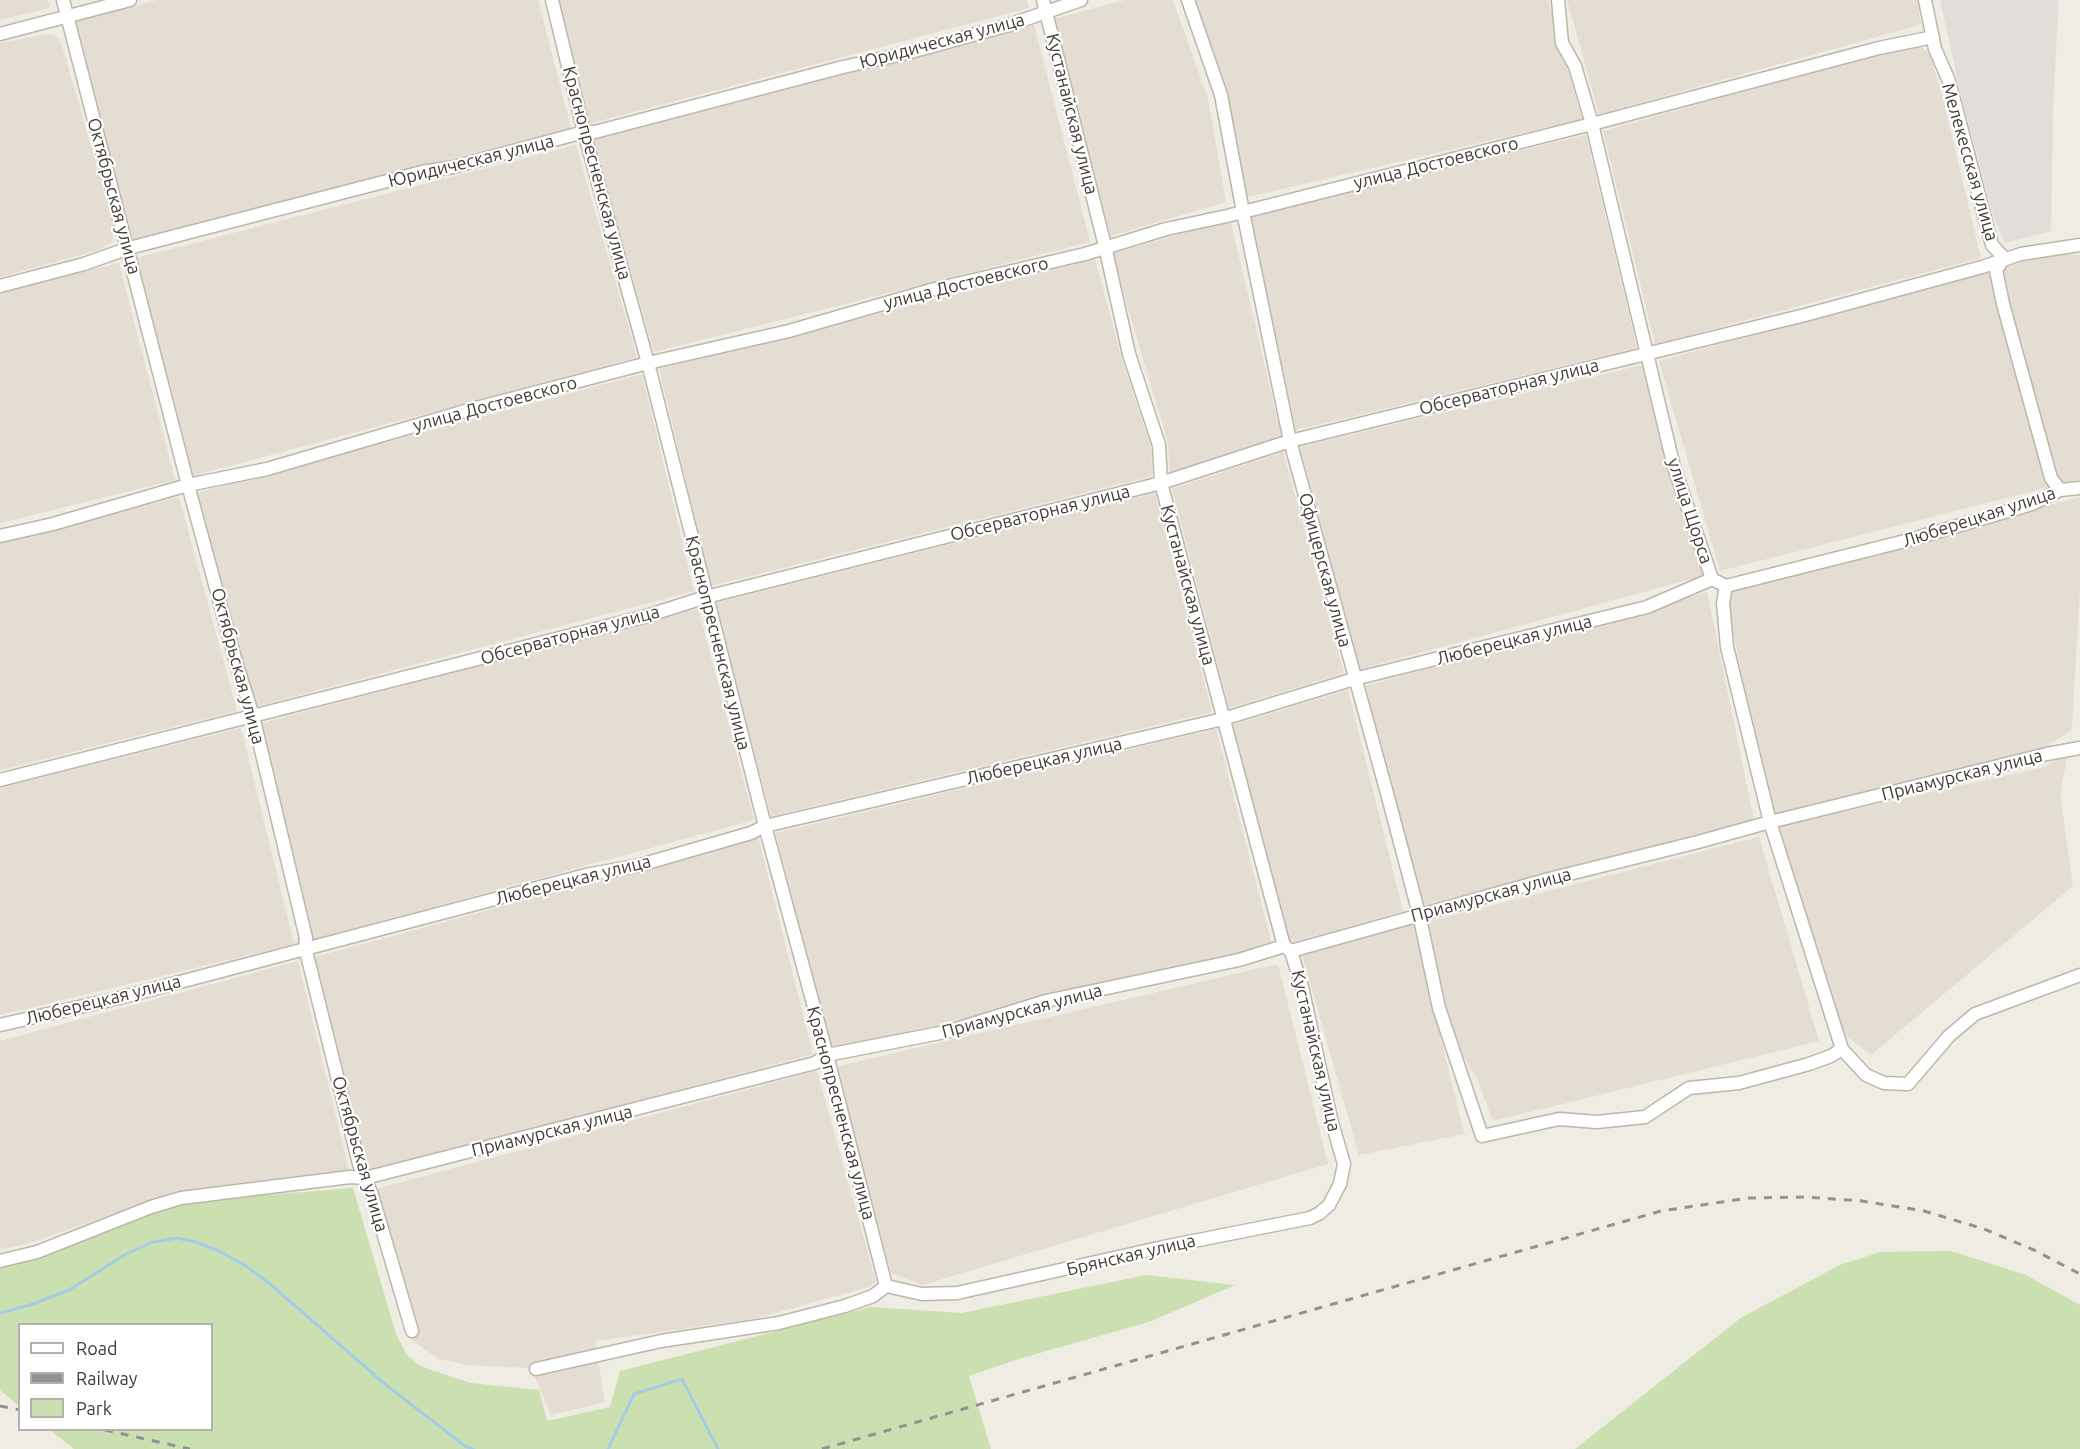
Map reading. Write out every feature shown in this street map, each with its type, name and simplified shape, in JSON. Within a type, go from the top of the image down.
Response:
[{"type":"street","name":"Октябрьская улица","points":[[63,0],[236,662],[253,716],[306,938],[305,947],[359,1164],[372,1195],[412,1332]]},
{"type":"street","points":[[0,34],[130,0]]},
{"type":"street","name":"Краснопресненская улица","points":[[552,0],[584,132],[648,363],[765,826],[886,1286]]},
{"type":"street","name":"Кустанайская улица","points":[[1043,0],[1105,246],[1129,354],[1159,445],[1161,483],[1222,719],[1288,949],[1303,991],[1331,1119],[1344,1164]]},
{"type":"street","name":"Юридическая улица","points":[[0,286],[84,264],[129,248],[584,132],[595,132],[843,67],[907,53],[1010,25],[1081,0]]},
{"type":"street","name":"Офицерская улица","points":[[1188,0],[1221,95],[1290,441],[1419,914],[1439,1008],[1482,1136],[1559,1119],[1597,1122],[1645,1117],[1689,1088],[1739,1083],[1809,1064],[1831,1056],[1842,1048]]},
{"type":"street","name":"улица Щорса","points":[[1558,0],[1562,43],[1575,66],[1592,124],[1674,467],[1712,579],[1726,586]]},
{"type":"street","name":"Мелекесская улица","points":[[1925,0],[1935,49],[1949,81],[1992,245],[2004,258],[1996,270],[2003,304],[2051,478],[2060,490]]},
{"type":"street","name":"улица Достоевского","points":[[0,536],[53,524],[189,484],[267,470],[472,408],[648,363],[789,331],[931,290],[1085,254],[1166,229],[1243,212],[1592,124],[1879,48],[1933,37]]},
{"type":"street","name":"Обсерваторная улица","points":[[0,780],[643,617],[706,597],[1161,483],[1290,441],[1804,315],[1983,267],[2004,258],[2080,245]]},
{"type":"street","name":"Люберецкая улица","points":[[1726,586],[1909,540],[2032,504],[2060,490],[2080,488]]},
{"type":"street","name":"Люберецкая улица","points":[[0,1025],[119,998],[305,947],[534,890],[586,874],[640,865],[751,833],[765,826],[1222,719],[1354,679],[1647,607],[1712,579]]},
{"type":"street","points":[[1726,586],[1723,603],[1727,647],[1770,822],[1842,1048],[1866,1075],[1884,1083],[1908,1084],[1949,1036],[1975,1014],[2080,975]]},
{"type":"street","name":"Приамурская улица","points":[[0,1261],[37,1252],[181,1197],[350,1177],[365,1178],[815,1063],[827,1055],[950,1031],[1046,1001],[1288,949],[1770,822],[2047,754],[2080,748]]},
{"type":"street","name":"Брянская улица","points":[[886,1286],[922,1294],[957,1293],[1163,1247],[1310,1218],[1320,1213],[1329,1204],[1340,1184],[1344,1164]]},
{"type":"street","points":[[536,1369],[661,1341],[779,1323],[845,1306],[873,1296],[886,1286]]},
{"type":"shaded area","points":[[0,0],[48,0],[50,8],[0,20]]},
{"type":"shaded area","points":[[157,0],[538,0],[571,128],[131,241],[72,22]]},
{"type":"shaded area","points":[[556,0],[1027,0],[1029,8],[588,124]]},
{"type":"shaded area","points":[[1125,0],[1173,0],[1208,99],[1226,202],[1107,237],[1050,20]]},
{"type":"shaded area","points":[[1192,0],[1548,0],[1582,119],[1243,198]]},
{"type":"shaded area","points":[[1567,0],[1917,0],[1921,23],[1599,114]]},
{"type":"shaded area","points":[[1940,0],[2059,0],[2053,106],[2051,231],[2004,243],[1993,215],[1961,95]]},
{"type":"shaded area","points":[[1034,25],[1090,242],[654,352],[593,140]]},
{"type":"shaded area","points":[[49,34],[58,38],[63,49],[114,226],[112,242],[99,250],[0,277],[0,43]]},
{"type":"shaded area","points":[[1913,46],[1921,46],[1930,55],[1942,95],[1981,258],[1655,344],[1603,131]]},
{"type":"shaded area","points":[[1586,135],[1637,348],[1296,430],[1247,215]]},
{"type":"shaded area","points":[[576,145],[637,357],[192,476],[136,258]]},
{"type":"shaded area","points":[[1230,219],[1282,438],[1170,473],[1168,443],[1112,254]]},
{"type":"shaded area","points":[[2053,254],[2080,255],[2080,479],[1720,571],[1659,361]]},
{"type":"shaded area","points":[[1095,259],[1121,356],[1151,447],[1152,476],[711,586],[659,369]]},
{"type":"shaded area","points":[[119,263],[175,480],[0,523],[0,292]]},
{"type":"shaded area","points":[[1642,365],[1703,576],[1360,669],[1300,447]]},
{"type":"shaded area","points":[[642,374],[694,591],[254,707],[196,493]]},
{"type":"shaded area","points":[[1283,452],[1344,673],[1229,708],[1172,489]]},
{"type":"shaded area","points":[[1155,493],[1212,712],[771,816],[715,603]]},
{"type":"shaded area","points":[[179,497],[237,711],[0,770],[0,542]]},
{"type":"shaded area","points":[[2080,497],[2080,586],[2072,728],[2069,732],[2040,750],[1771,816],[1724,588]]},
{"type":"shaded area","points":[[1707,592],[1754,820],[1420,906],[1365,686]]},
{"type":"shaded area","points":[[698,608],[754,820],[311,940],[258,724]]},
{"type":"shaded area","points":[[1348,690],[1403,911],[1290,943],[1233,725]]},
{"type":"shaded area","points":[[241,728],[294,944],[0,1015],[0,788]]},
{"type":"shaded area","points":[[1216,729],[1273,948],[830,1050],[775,833]]},
{"type":"shaded area","points":[[2068,753],[2060,794],[2073,886],[1871,1055],[1842,1033],[1776,827],[2045,767]]},
{"type":"shaded area","points":[[758,837],[813,1054],[367,1173],[315,957]]},
{"type":"shaded area","points":[[1759,837],[1819,1041],[1493,1121],[1477,1078],[1456,1046],[1424,923]]},
{"type":"shaded area","points":[[1413,921],[1464,1134],[1359,1155],[1301,951]]},
{"type":"shaded area","points":[[298,961],[350,1175],[184,1192],[152,1200],[30,1243],[0,1250],[0,1041]]},
{"type":"shaded area","points":[[1278,964],[1328,1164],[922,1285],[891,1273],[834,1067]]},
{"type":"shaded area","points":[[817,1071],[876,1282],[868,1287],[753,1319],[595,1341],[605,1402],[551,1415],[531,1368],[468,1365],[439,1359],[412,1341],[372,1190]]},
{"type":"green space","points":[[353,1188],[396,1334],[407,1355],[419,1365],[471,1383],[539,1390],[547,1421],[610,1407],[620,1371],[871,1307],[962,1313],[1146,1275],[1235,1285],[1149,1322],[1022,1358],[969,1376],[991,1449],[74,1449],[51,1431],[213,1431],[213,1323],[18,1323],[18,1405],[0,1390],[0,1267],[38,1258],[148,1210],[205,1200]]},
{"type":"green space","points":[[1951,1251],[2026,1275],[2080,1305],[2080,1449],[1575,1449],[1742,1317],[1842,1264],[1881,1252]]},
{"type":"waterway","points":[[0,1313],[30,1305],[69,1290],[126,1254],[153,1242],[177,1238],[196,1242],[219,1251],[246,1266],[270,1284],[386,1385],[465,1446],[473,1449]]},
{"type":"waterway","points":[[608,1449],[634,1394],[682,1379],[718,1449]]},
{"type":"railway","points":[[822,1449],[1661,1211],[1749,1198],[1806,1197],[1862,1201],[1924,1211],[1984,1229],[2034,1250],[2080,1274]]},
{"type":"railway","points":[[0,1406],[18,1410]]},
{"type":"railway","points":[[109,1431],[190,1449]]}]
